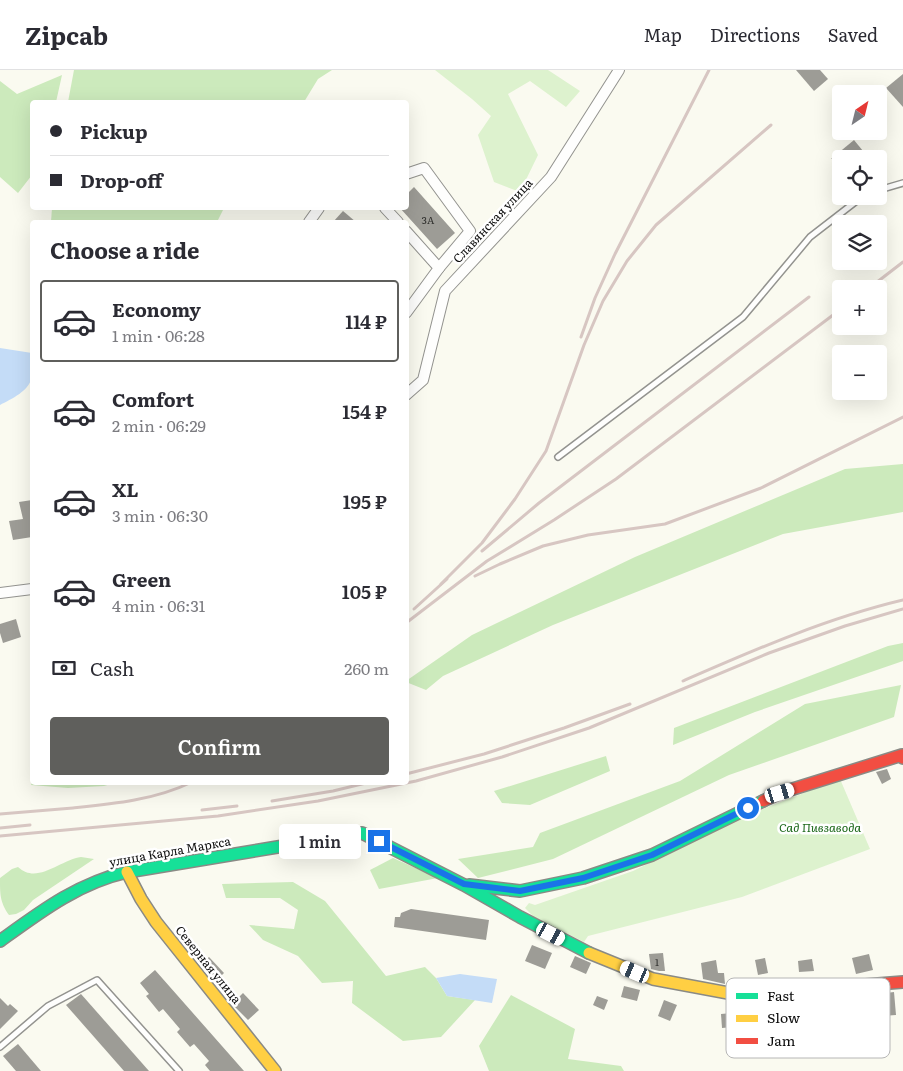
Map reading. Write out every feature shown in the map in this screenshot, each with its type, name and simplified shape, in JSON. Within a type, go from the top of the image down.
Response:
[{"type":"street","name":"Славянская улица","points":[[409,392],[423,380],[445,291],[551,177],[619,70]]},
{"type":"street","points":[[409,173],[424,168],[470,230],[409,309]]},
{"type":"street","points":[[387,210],[396,220]]},
{"type":"street","points":[[409,234],[439,268]]},
{"type":"street","points":[[0,593],[30,589]]},
{"type":"street","points":[[464,884],[520,891],[583,878],[652,855],[780,793],[903,755]]},
{"type":"street","name":"улица Карла Маркса","points":[[0,941],[49,907],[78,890],[104,878],[127,872],[362,833],[464,884]]},
{"type":"street","name":"Северная улица","points":[[127,872],[156,922],[275,1071]]},
{"type":"street","points":[[464,884],[582,950],[653,980],[726,993]]},
{"type":"street","points":[[890,983],[903,982]]},
{"type":"lane","points":[[887,188],[903,183]]},
{"type":"lane","points":[[558,457],[743,317],[810,237],[851,205]]},
{"type":"lane","points":[[0,1047],[48,1006],[97,980],[179,1071]]},
{"type":"green space","points":[[74,70],[332,70],[318,79],[305,100],[68,100]]},
{"type":"green space","points":[[435,70],[548,70],[580,91],[566,107],[530,81],[508,94],[538,155],[520,192],[494,182],[478,135],[491,116]]},
{"type":"green space","points":[[62,75],[56,100],[30,100],[30,178],[18,193],[0,177],[0,81],[17,94]]},
{"type":"green space","points":[[52,210],[223,210],[218,220],[51,220]]},
{"type":"green space","points":[[903,464],[903,512],[783,534],[553,625],[443,676],[426,690],[409,683],[409,679],[472,635],[635,557],[845,469]]},
{"type":"green space","points":[[903,643],[903,661],[755,712],[673,745],[674,728],[888,646]]},
{"type":"green space","points":[[901,685],[894,717],[729,775],[553,859],[478,878],[458,859],[533,847],[540,833],[680,781],[805,704]]},
{"type":"green space","points":[[606,756],[610,771],[530,805],[502,803],[494,791]]},
{"type":"green space","name":"Сад Пивзавода","points":[[840,779],[870,849],[742,897],[588,936],[584,942],[534,917],[525,908],[529,903],[535,905],[633,871],[750,814]]},
{"type":"green space","points":[[31,785],[107,785],[104,786],[68,788]]},
{"type":"green space","points":[[81,857],[94,859],[33,900],[24,910],[9,915],[1,898],[0,878],[18,867],[25,872],[41,873]]},
{"type":"green space","points":[[393,858],[438,878],[379,889],[370,870]]},
{"type":"green space","points":[[293,882],[325,901],[386,976],[425,967],[436,978],[447,996],[475,1000],[441,1037],[403,1041],[352,1003],[353,981],[322,983],[298,956],[263,940],[249,925],[294,929],[298,910],[280,898],[226,898],[222,884]]},
{"type":"green space","points":[[511,995],[575,1029],[568,1059],[621,1066],[624,1071],[489,1071],[479,1046]]},
{"type":"water","points":[[0,348],[30,353],[30,383],[24,390],[0,405]]},
{"type":"water","points":[[460,974],[497,979],[492,1003],[447,996],[436,978]]},
{"type":"building","points":[[796,70],[820,70],[828,79],[814,91]]},
{"type":"building","points":[[903,74],[903,107],[888,90],[888,86]]},
{"type":"building","points":[[854,140],[862,150],[842,150]]},
{"type":"building","points":[[414,187],[455,233],[437,249],[402,210],[409,210],[409,192]]},
{"type":"building","points":[[343,211],[354,220],[335,220]]},
{"type":"building","points":[[30,500],[30,537],[13,540],[9,521],[23,519],[19,502]]},
{"type":"building","points":[[16,619],[21,637],[3,643],[0,624]]},
{"type":"building","points":[[887,769],[891,779],[882,784],[876,772]]},
{"type":"building","points":[[411,909],[489,920],[486,940],[394,927],[395,917],[400,917],[401,913]]},
{"type":"building","points":[[532,945],[552,953],[545,969],[525,961]]},
{"type":"building","points":[[663,953],[665,971],[651,969],[649,954]]},
{"type":"building","points":[[869,954],[873,970],[856,974],[852,958]]},
{"type":"building","points":[[575,956],[591,963],[586,974],[570,967]]},
{"type":"building","points":[[209,957],[224,973],[215,982],[201,964]]},
{"type":"building","points":[[765,958],[768,973],[758,975],[755,960]]},
{"type":"building","points":[[812,959],[814,971],[799,972],[798,961]]},
{"type":"building","points":[[716,960],[718,973],[724,973],[725,984],[703,979],[701,963]]},
{"type":"building","points":[[155,970],[244,1071],[210,1071],[205,1065],[209,1061],[194,1044],[190,1047],[177,1032],[180,1029],[163,1009],[159,1012],[146,996],[149,994],[140,983]]},
{"type":"building","points":[[624,986],[640,990],[637,1001],[621,997]]},
{"type":"building","points":[[894,992],[896,1015],[890,1015],[890,993]]},
{"type":"building","points":[[243,993],[259,1010],[248,1020],[232,1004]]},
{"type":"building","points":[[81,994],[149,1071],[124,1071],[66,1005]]},
{"type":"building","points":[[597,996],[608,1000],[604,1010],[593,1005]]},
{"type":"building","points":[[0,998],[8,1006],[10,1004],[18,1011],[0,1029]]},
{"type":"building","points":[[664,1000],[677,1005],[670,1021],[658,1016]]},
{"type":"building","points":[[721,1014],[726,1014],[726,1028],[722,1028]]},
{"type":"building","points":[[18,1044],[41,1071],[16,1071],[3,1056]]},
{"type":"railway","points":[[581,337],[595,298],[615,254],[709,70]]},
{"type":"railway","points":[[441,584],[482,543],[515,499],[546,451],[584,345],[603,301],[627,261],[656,225],[771,125]]},
{"type":"railway","points":[[880,280],[903,262]]},
{"type":"railway","points":[[482,551],[539,503],[809,297]]},
{"type":"railway","points":[[409,621],[487,561],[616,479],[832,316]]},
{"type":"railway","points":[[475,576],[543,546],[588,535],[665,524],[761,488],[903,417]]},
{"type":"railway","points":[[414,609],[447,579]]},
{"type":"railway","points":[[683,681],[764,646],[819,625],[903,600]]},
{"type":"railway","points":[[409,782],[502,757],[589,728],[769,653],[845,626],[903,609]]},
{"type":"railway","points":[[409,773],[484,754],[630,704]]},
{"type":"railway","points":[[0,814],[118,803],[149,797],[185,785]]},
{"type":"railway","points":[[272,801],[358,785]]},
{"type":"railway","points":[[0,836],[218,816],[318,801],[396,785]]},
{"type":"railway","points":[[202,810],[237,806]]},
{"type":"railway","points":[[0,828],[30,825]]},
{"type":"traffic: fast","points":[[469,885],[520,891],[583,878],[652,855],[763,801]]},
{"type":"traffic: fast","points":[[0,941],[60,900],[92,883],[109,877],[127,872],[362,833],[464,885],[589,953]]},
{"type":"traffic: slow","points":[[127,872],[156,922],[275,1071]]},
{"type":"traffic: slow","points":[[589,953],[653,979],[726,993]]},
{"type":"traffic: jam","points":[[763,801],[780,793],[902,755],[903,758]]},
{"type":"traffic: jam","points":[[890,983],[903,982]]},
{"type":"route","points":[[379,841],[464,884],[520,891],[583,878],[652,855],[748,808]]}]
